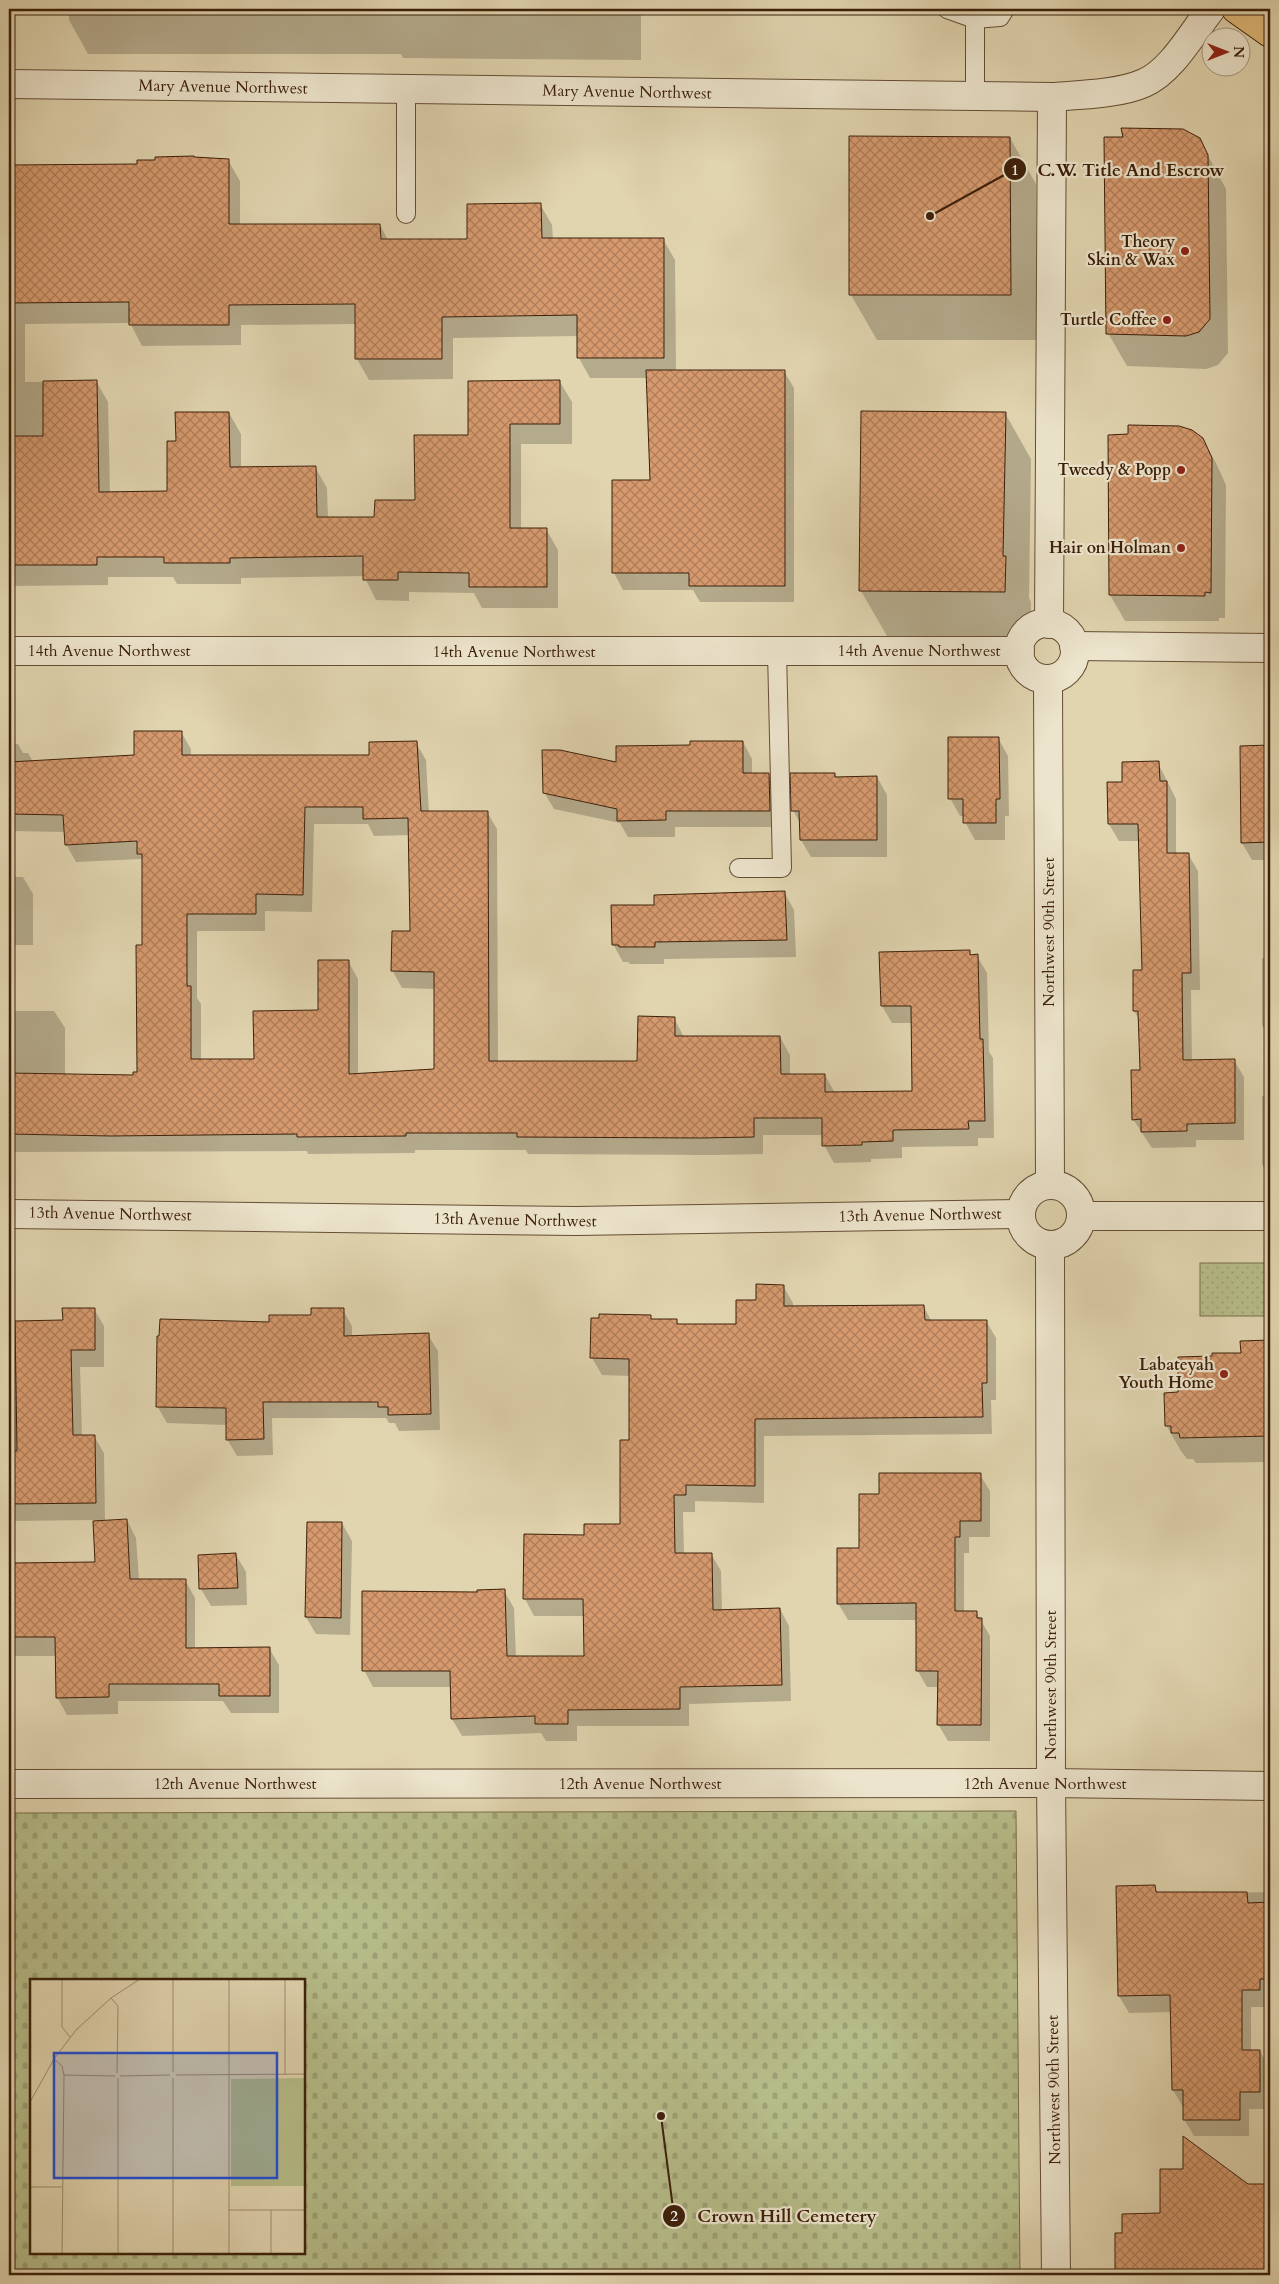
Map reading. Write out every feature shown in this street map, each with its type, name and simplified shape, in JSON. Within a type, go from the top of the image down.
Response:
[{"type":"main road","points":[[1236,9],[1270,33]]},
{"type":"street","name":"Mary Avenue Northwest","points":[[9,84],[1052,97],[1094,94],[1143,84],[1164,69],[1211,9]]},
{"type":"street","points":[[1049,624],[1052,97]]},
{"type":"street","points":[[1049,624],[1062,627],[1074,641],[1074,646],[1074,660],[1069,669],[1062,675],[1048,679],[1035,676],[1027,670],[1020,651],[1029,630],[1036,626],[1049,624]]},
{"type":"street","points":[[1074,646],[1270,648]]},
{"type":"street","name":"14th Avenue Northwest","points":[[9,651],[1020,651]]},
{"type":"street","name":"Northwest 90th Street","points":[[1048,679],[1050,1185]]},
{"type":"street","points":[[1050,1185],[1064,1188],[1073,1194],[1079,1202],[1081,1216],[1077,1230],[1072,1237],[1064,1243],[1050,1245],[1036,1242],[1028,1236],[1023,1227],[1021,1214],[1026,1197],[1034,1190],[1050,1185]]},
{"type":"street","name":"13th Avenue Northwest","points":[[9,1214],[576,1221],[1021,1214]]},
{"type":"street","points":[[1081,1216],[1270,1216]]},
{"type":"street","name":"Northwest 90th Street","points":[[1050,1245],[1051,1783],[1056,2275]]},
{"type":"street","name":"12th Avenue Northwest","points":[[9,1784],[1051,1783],[1270,1786]]},
{"type":"lane","points":[[947,9],[975,19],[1000,17],[1005,9]]},
{"type":"lane","points":[[975,19],[975,96]]},
{"type":"lane","points":[[406,89],[406,214]]},
{"type":"lane","points":[[739,868],[782,868],[777,651]]},
{"type":"green space","points":[[1200,1263],[1270,1263],[1270,1316],[1200,1316]]},
{"type":"green space","points":[[1016,1811],[1020,2275],[9,2275],[9,1813]]},
{"type":"building","points":[[1121,128],[1183,129],[1200,138],[1208,155],[1210,319],[1199,332],[1186,336],[1106,334],[1104,137],[1123,137]]},
{"type":"building","points":[[849,136],[1010,137],[1011,295],[849,295]]},
{"type":"building","points":[[194,156],[229,159],[229,224],[380,224],[381,239],[467,239],[467,204],[541,203],[542,238],[664,238],[664,358],[577,358],[577,315],[442,317],[442,359],[355,359],[355,304],[229,305],[229,325],[129,325],[129,302],[9,303],[9,165],[137,164],[137,160],[155,160],[155,157]]},
{"type":"building","points":[[646,370],[785,370],[785,586],[689,586],[689,573],[612,573],[612,480],[650,480]]},
{"type":"building","points":[[97,380],[99,492],[167,491],[167,441],[176,441],[175,412],[229,412],[230,467],[316,466],[317,517],[374,517],[375,500],[415,500],[414,435],[468,435],[468,381],[560,380],[560,424],[510,424],[510,528],[547,528],[547,587],[469,587],[469,573],[398,572],[398,580],[363,580],[363,556],[230,558],[230,563],[164,563],[164,557],[97,557],[97,565],[9,565],[9,436],[43,436],[43,381]]},
{"type":"building","points":[[861,411],[1006,412],[1003,556],[1006,556],[1005,592],[859,591]]},
{"type":"building","points":[[1128,425],[1179,426],[1192,430],[1203,438],[1212,458],[1211,593],[1205,592],[1205,596],[1109,595],[1108,435],[1128,434]]},
{"type":"building","points":[[134,731],[182,731],[182,755],[369,755],[369,742],[417,741],[421,811],[488,811],[489,1061],[637,1061],[638,1016],[675,1017],[675,1036],[780,1036],[781,1074],[825,1074],[825,1092],[912,1091],[911,1006],[881,1006],[879,952],[970,950],[970,955],[978,954],[980,1039],[983,1039],[985,1121],[968,1121],[969,1129],[893,1130],[893,1141],[862,1142],[862,1145],[822,1146],[822,1118],[754,1118],[754,1137],[517,1137],[517,1133],[406,1133],[406,1136],[297,1137],[297,1134],[111,1136],[9,1134],[9,1073],[133,1075],[133,1072],[137,1072],[136,945],[142,945],[142,854],[137,854],[137,841],[65,845],[63,815],[9,814],[9,762],[134,755]],"holes":[[[305,807],[363,807],[363,819],[408,818],[410,931],[392,931],[391,971],[434,972],[434,1069],[349,1074],[349,960],[318,960],[318,1010],[253,1011],[254,1059],[191,1059],[191,986],[187,986],[187,914],[256,914],[256,894],[303,895]]]},
{"type":"building","points":[[948,737],[999,737],[1000,799],[996,799],[996,823],[963,823],[963,799],[948,799]]},
{"type":"building","points":[[690,741],[743,741],[743,773],[769,773],[770,811],[666,811],[666,820],[617,821],[617,809],[543,793],[542,750],[560,750],[616,762],[616,746],[690,745]]},
{"type":"building","points":[[1270,745],[1270,842],[1241,843],[1240,746]]},
{"type":"building","points":[[1159,761],[1160,781],[1167,781],[1167,853],[1189,853],[1191,973],[1182,973],[1183,1060],[1235,1059],[1235,1123],[1187,1124],[1187,1131],[1141,1132],[1141,1119],[1132,1120],[1131,1070],[1140,1070],[1138,1011],[1133,1011],[1133,970],[1142,970],[1138,824],[1108,824],[1107,782],[1122,782],[1122,762]]},
{"type":"building","points":[[790,773],[835,773],[835,777],[877,776],[877,840],[800,840],[799,811],[791,811]]},
{"type":"building","points":[[785,891],[787,940],[655,942],[655,947],[619,947],[619,945],[612,945],[611,905],[654,905],[654,895]]},
{"type":"building","points":[[756,1284],[784,1285],[784,1306],[924,1305],[925,1320],[987,1320],[987,1383],[982,1383],[983,1417],[755,1419],[755,1486],[686,1485],[686,1495],[674,1495],[675,1553],[712,1553],[713,1610],[780,1608],[782,1685],[680,1687],[680,1709],[568,1710],[568,1724],[535,1724],[535,1716],[451,1719],[450,1671],[362,1671],[362,1591],[477,1592],[477,1590],[505,1589],[507,1656],[584,1656],[583,1599],[523,1599],[524,1534],[584,1535],[584,1524],[620,1524],[620,1440],[629,1440],[629,1359],[590,1358],[591,1318],[599,1318],[599,1314],[651,1315],[651,1319],[677,1319],[677,1324],[736,1324],[736,1300],[756,1300]]},
{"type":"building","points":[[62,1308],[95,1308],[95,1350],[71,1350],[73,1435],[95,1435],[96,1503],[9,1504],[9,1451],[17,1451],[15,1321],[63,1320]]},
{"type":"building","points":[[311,1308],[344,1308],[344,1336],[429,1333],[431,1414],[388,1415],[388,1407],[378,1407],[378,1402],[263,1402],[264,1439],[226,1440],[226,1408],[156,1407],[157,1336],[159,1336],[160,1319],[269,1322],[269,1315],[311,1315]]},
{"type":"building","name":"Labateyah Youth Home","points":[[1270,1340],[1270,1436],[1180,1438],[1179,1433],[1171,1433],[1171,1426],[1165,1426],[1164,1393],[1178,1392],[1178,1357],[1212,1356],[1212,1353],[1241,1353],[1240,1341]]},
{"type":"building","points":[[879,1473],[981,1473],[981,1521],[960,1521],[960,1537],[955,1537],[955,1611],[977,1611],[977,1618],[982,1618],[981,1725],[937,1725],[938,1671],[916,1671],[916,1603],[837,1604],[837,1548],[859,1548],[859,1494],[879,1494]]},
{"type":"building","points":[[127,1519],[130,1579],[186,1579],[186,1648],[270,1647],[270,1696],[219,1696],[219,1684],[109,1684],[109,1697],[56,1698],[55,1637],[13,1637],[13,1563],[95,1562],[93,1521]]},
{"type":"building","points":[[307,1522],[342,1522],[341,1618],[305,1617]]},
{"type":"building","points":[[236,1553],[238,1588],[199,1589],[198,1555]]},
{"type":"building","points":[[1155,1885],[1156,1892],[1247,1892],[1248,1903],[1270,1902],[1270,1979],[1260,1979],[1260,1990],[1242,1990],[1242,2050],[1260,2050],[1260,2092],[1240,2092],[1240,2120],[1183,2120],[1183,2090],[1172,2090],[1170,1995],[1118,1996],[1116,1886]]},
{"type":"building","points":[[1183,2136],[1248,2184],[1270,2184],[1270,2275],[1115,2275],[1115,2233],[1122,2233],[1122,2214],[1160,2213],[1160,2169],[1183,2169]]},
{"type":"place","name":"C.W. Title And Escrow","points":[[930,216]]},
{"type":"place","name":"Theory Skin & Wax","points":[[1185,251]]},
{"type":"place","name":"Turtle Coffee","points":[[1167,320]]},
{"type":"place","name":"Tweedy & Popp","points":[[1181,470]]},
{"type":"place","name":"Hair on Holman","points":[[1181,548]]},
{"type":"place","name":"Labateyah Youth Home","points":[[1224,1374]]},
{"type":"place","name":"Crown Hill Cemetery","points":[[661,2116]]}]
